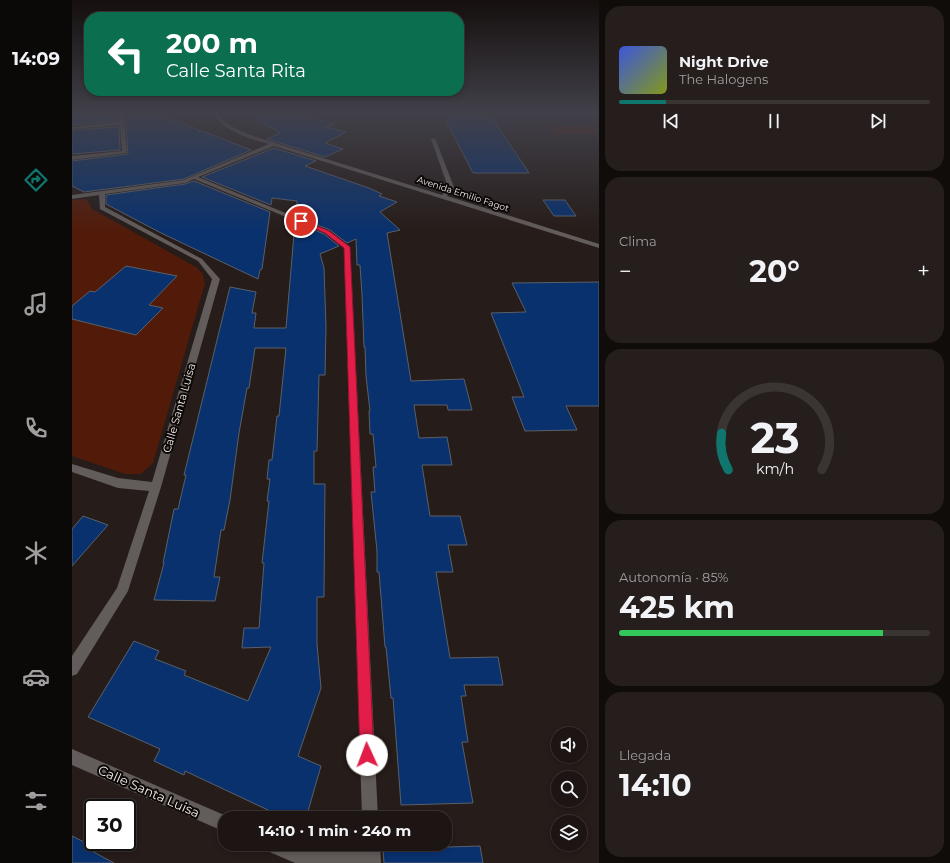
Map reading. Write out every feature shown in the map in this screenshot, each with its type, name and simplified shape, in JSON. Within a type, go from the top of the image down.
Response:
[{"type":"street","points":[[72,158],[123,152]]},
{"type":"street","points":[[72,197],[102,194],[185,181],[255,152]]},
{"type":"street","name":"Avenida Emilio Fagot","points":[[300,152],[599,246]]},
{"type":"street","points":[[438,152],[450,187],[443,197]]},
{"type":"street","points":[[195,178],[327,232],[347,247],[370,811]]},
{"type":"street","name":"Calle Santa Luisa","points":[[72,669],[122,591],[156,487],[216,279],[200,260],[102,208],[102,194]]},
{"type":"street","points":[[72,468],[118,483],[156,487]]},
{"type":"street","name":"Calle Santa Luisa","points":[[72,757],[218,821]]},
{"type":"street","points":[[287,851],[299,856],[371,855]]},
{"type":"shaded area","points":[[72,200],[87,200],[92,209],[196,267],[202,273],[205,283],[153,463],[141,474],[125,474],[72,456]]},
{"type":"building","points":[[72,152],[93,152],[72,154]]},
{"type":"building","points":[[128,152],[246,152],[184,179],[84,192],[72,186],[72,161],[128,154]]},
{"type":"building","points":[[263,152],[288,152],[316,161],[305,166],[369,188],[382,194],[379,196],[397,202],[380,212],[400,230],[387,233],[411,381],[464,379],[472,410],[448,410],[447,405],[414,405],[419,438],[447,437],[452,465],[422,465],[430,516],[460,516],[467,545],[448,545],[453,572],[436,572],[450,658],[498,657],[503,685],[464,685],[466,696],[461,696],[468,742],[462,742],[473,803],[401,805],[393,698],[391,698],[385,647],[379,572],[377,572],[377,551],[371,492],[375,492],[373,467],[376,467],[373,434],[370,434],[370,411],[364,347],[360,265],[357,265],[356,239],[347,243],[330,230],[296,216],[297,201],[272,198],[271,205],[202,177]]},
{"type":"building","points":[[310,152],[336,152],[325,157]]},
{"type":"building","points":[[462,152],[515,152],[529,173],[473,173]]},
{"type":"building","points":[[194,181],[270,212],[262,269],[260,270],[258,279],[161,233],[106,204],[106,195],[185,184]]},
{"type":"building","points":[[543,200],[565,200],[576,216],[554,216]]},
{"type":"building","points":[[295,222],[324,234],[339,246],[320,254],[324,268],[326,327],[325,375],[319,375],[317,451],[314,451],[314,484],[325,484],[324,597],[317,597],[317,644],[321,688],[298,756],[321,766],[308,811],[270,811],[185,771],[184,775],[154,761],[160,749],[88,717],[134,641],[159,651],[155,659],[186,671],[184,675],[248,701],[271,647],[242,648],[244,628],[259,628],[264,563],[262,563],[269,501],[267,501],[270,479],[267,479],[269,460],[272,460],[277,416],[279,416],[286,348],[255,348],[249,388],[247,388],[239,433],[230,500],[224,530],[221,530],[214,577],[220,577],[215,601],[154,600],[164,563],[174,509],[178,509],[186,475],[184,475],[230,287],[256,292],[252,313],[256,313],[254,328],[286,328]]},
{"type":"building","points":[[126,266],[177,276],[149,305],[163,308],[136,335],[72,319],[72,306],[90,291],[95,292]]},
{"type":"building","points":[[599,282],[599,406],[566,406],[577,430],[525,431],[512,397],[524,397],[491,313],[526,312],[512,283]]},
{"type":"building","points":[[83,516],[108,525],[72,566],[72,529]]},
{"type":"building","points":[[72,836],[84,842],[84,851],[92,851],[114,863],[72,863]]},
{"type":"building","points":[[480,846],[483,863],[384,863],[383,851],[452,851],[452,847]]},
{"type":"route","points":[[301,221],[327,232],[347,247],[367,755]]}]
